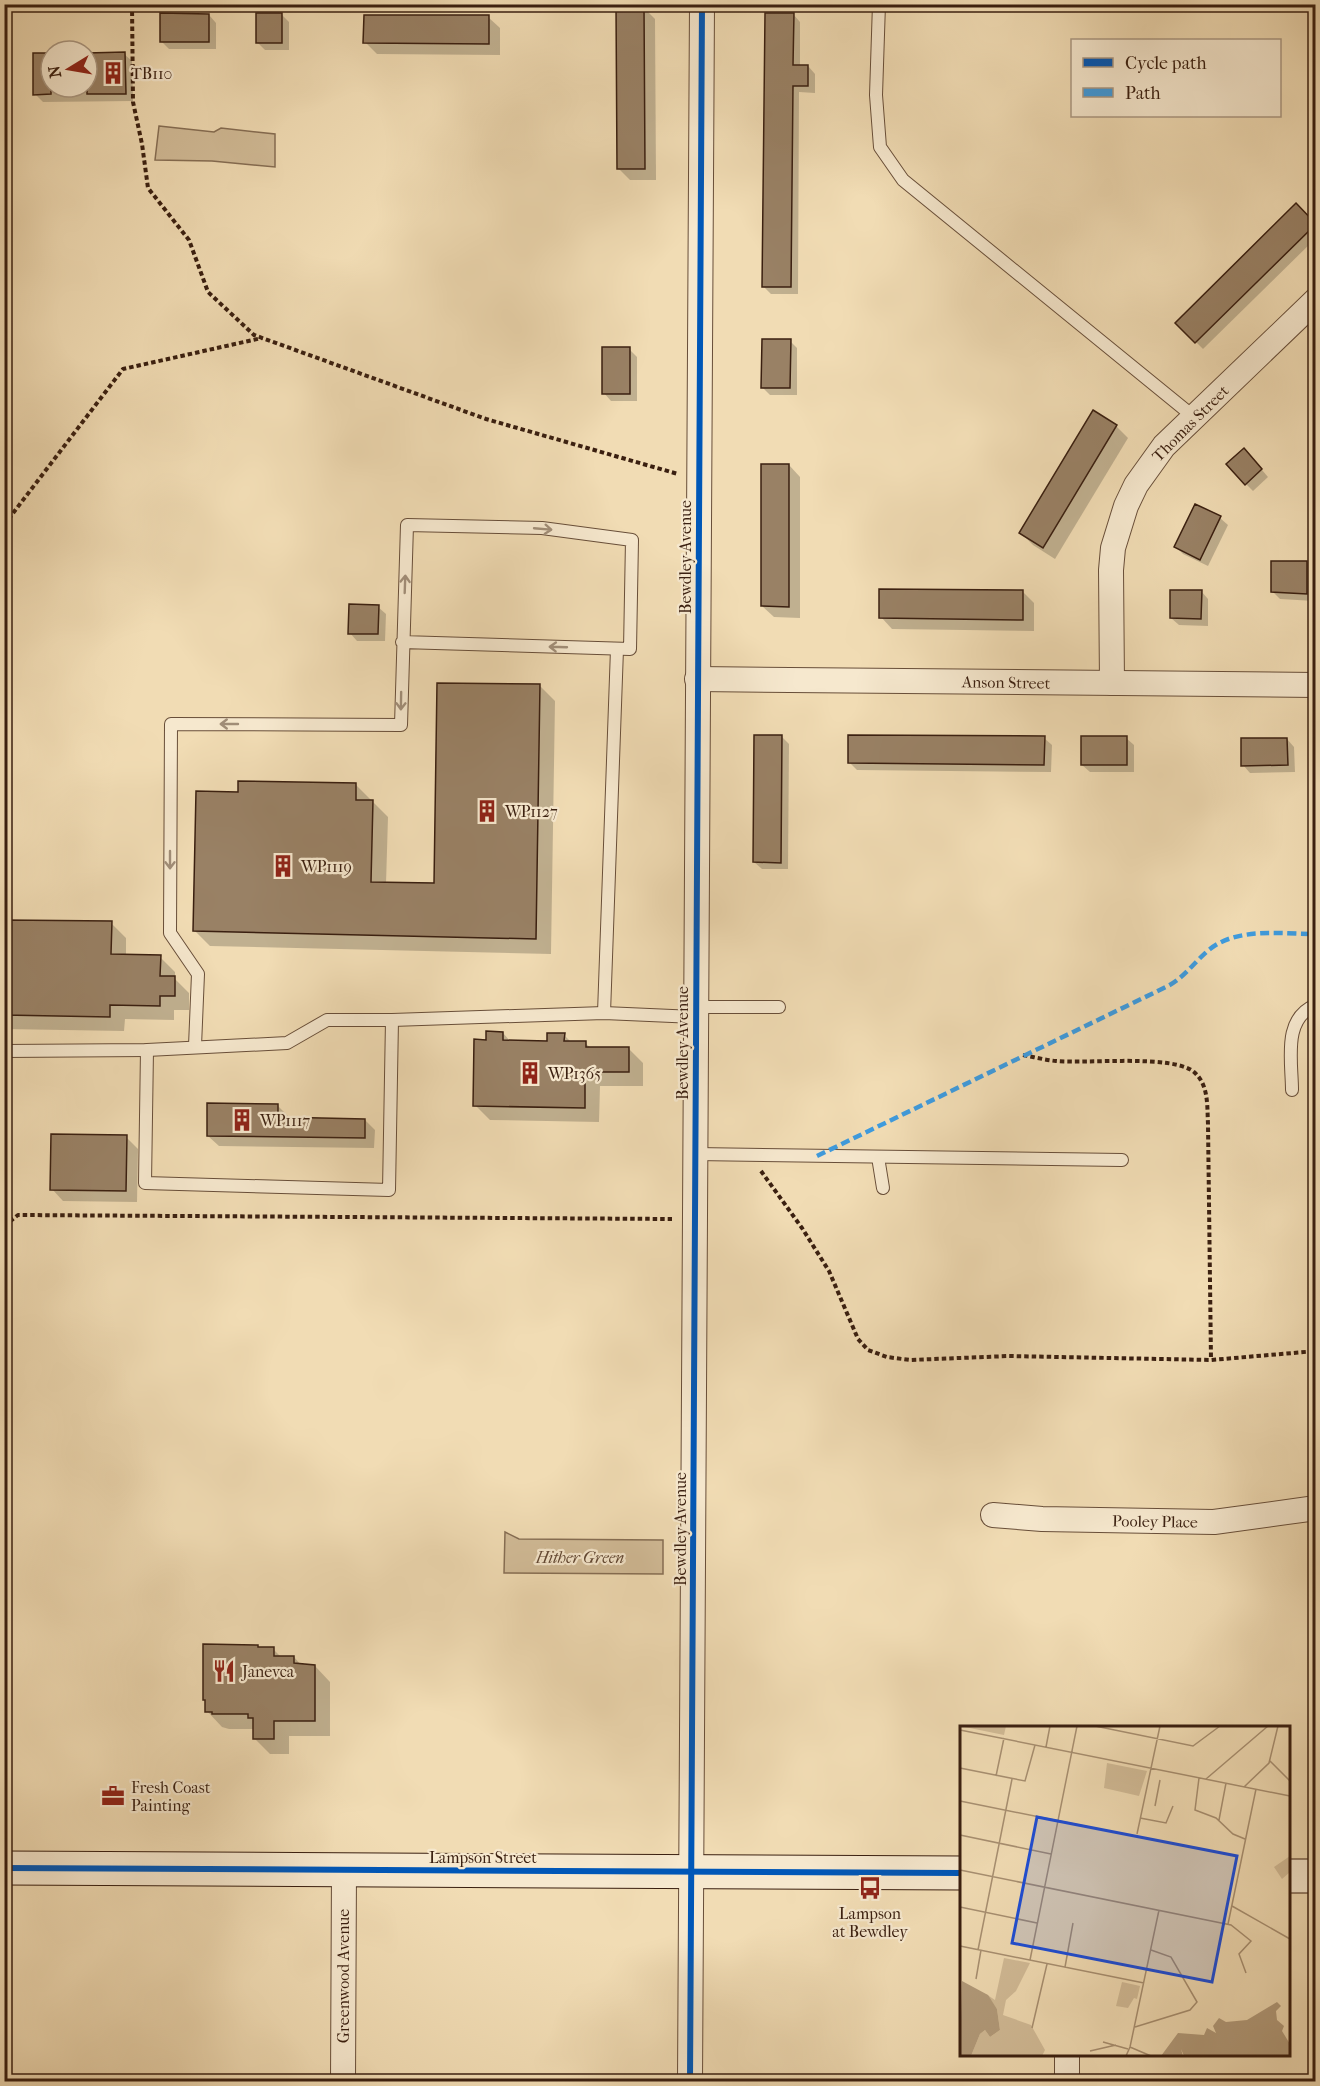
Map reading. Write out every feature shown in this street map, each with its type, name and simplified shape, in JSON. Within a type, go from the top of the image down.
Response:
[{"type":"street","name":"Bewdley Avenue","points":[[690,2082],[702,4]]},
{"type":"street","name":"Thomas Street","points":[[1112,683],[1111,570],[1118,527],[1136,484],[1164,446],[1316,300]]},
{"type":"street","name":"Anson Street","points":[[697,679],[1316,685]]},
{"type":"street","name":"Pooley Place","points":[[993,1515],[1042,1519],[1214,1521],[1316,1508]]},
{"type":"street","name":"Lampson Street","points":[[4,1868],[960,1873]]},
{"type":"street","name":"Greenwood Avenue","points":[[343,2082],[344,1870]]},
{"type":"street","points":[[1290,1876],[1316,1876]]},
{"type":"street","points":[[1067,2056],[1067,2082]]},
{"type":"lane","points":[[879,4],[876,96],[880,147],[903,180],[1194,417]]},
{"type":"lane","points":[[195,1046],[198,974],[170,933],[171,724],[401,724],[402,642],[407,525],[542,528],[632,540],[630,650],[402,642]]},
{"type":"lane","points":[[604,1013],[617,649]]},
{"type":"lane","points":[[1292,1090],[1293,1028],[1300,1014],[1316,1005]]},
{"type":"lane","points":[[4,1051],[147,1050],[287,1043],[327,1020],[695,1012],[779,1007]]},
{"type":"lane","points":[[147,1050],[145,1183],[390,1190],[392,1020]]},
{"type":"lane","points":[[695,1154],[1122,1160]]},
{"type":"lane","points":[[878,1157],[882,1188]]},
{"type":"path","points":[[132,4],[133,102],[148,188],[189,240],[208,292],[254,335],[486,418],[699,480]]},
{"type":"path","points":[[4,525],[123,369],[263,338]]},
{"type":"path","points":[[1023,1055],[1057,1061],[1149,1061],[1184,1066],[1201,1080],[1207,1097],[1208,1124],[1210,1360]]},
{"type":"path","points":[[749,1155],[802,1228],[829,1271],[858,1339],[868,1350],[887,1357],[910,1360],[1009,1356],[1210,1360],[1316,1351]]},
{"type":"path","points":[[4,1226],[18,1215],[696,1219]]},
{"type":"green space","points":[[159,126],[214,132],[221,128],[275,134],[275,167],[212,161],[155,160]]},
{"type":"green space","name":"Hither Green","points":[[505,1532],[519,1539],[663,1540],[663,1574],[504,1573]]},
{"type":"building","points":[[616,6],[644,6],[645,169],[617,169]]},
{"type":"building","points":[[160,13],[209,14],[209,42],[160,42]]},
{"type":"building","points":[[256,13],[282,13],[282,43],[256,43]]},
{"type":"building","points":[[765,13],[794,13],[793,65],[808,65],[808,86],[793,86],[791,287],[762,287]]},
{"type":"building","points":[[364,15],[489,15],[489,44],[363,43]]},
{"type":"building","name":"TB110","points":[[125,52],[126,94],[99,94],[99,53]]},
{"type":"building","points":[[33,53],[39,53],[39,95],[33,95]]},
{"type":"building","points":[[1296,203],[1316,224],[1195,343],[1175,323]]},
{"type":"building","points":[[762,339],[791,339],[790,388],[761,388]]},
{"type":"building","points":[[602,347],[630,347],[630,394],[602,394]]},
{"type":"building","points":[[1093,410],[1117,425],[1043,548],[1019,533]]},
{"type":"building","points":[[1244,448],[1262,469],[1245,485],[1226,464]]},
{"type":"building","points":[[761,464],[789,464],[789,607],[761,606]]},
{"type":"building","points":[[1195,504],[1221,516],[1200,560],[1174,547]]},
{"type":"building","points":[[1271,561],[1307,561],[1307,594],[1271,592]]},
{"type":"building","points":[[879,589],[1023,590],[1023,620],[879,618]]},
{"type":"building","points":[[1170,590],[1202,590],[1201,619],[1170,618]]},
{"type":"building","points":[[349,604],[379,605],[378,634],[348,634]]},
{"type":"building","points":[[437,683],[540,684],[536,939],[193,931],[196,791],[238,792],[238,781],[356,783],[356,800],[373,800],[371,882],[434,883]]},
{"type":"building","points":[[754,735],[782,735],[781,863],[753,862]]},
{"type":"building","points":[[848,735],[1045,736],[1044,765],[848,763]]},
{"type":"building","points":[[1081,736],[1127,736],[1127,765],[1081,765]]},
{"type":"building","points":[[1241,738],[1287,738],[1288,765],[1241,766]]},
{"type":"building","points":[[4,920],[112,921],[111,954],[161,955],[160,976],[175,976],[175,996],[160,996],[160,1006],[110,1005],[110,1017],[4,1015]]},
{"type":"building","name":"WP1365","points":[[486,1031],[503,1032],[503,1040],[547,1041],[547,1033],[565,1033],[564,1041],[586,1041],[586,1047],[629,1047],[629,1072],[585,1072],[585,1108],[473,1106],[474,1039],[486,1040]]},
{"type":"building","points":[[207,1103],[278,1104],[278,1117],[365,1119],[365,1138],[207,1136]]},
{"type":"building","points":[[51,1134],[127,1135],[126,1191],[50,1190]]},
{"type":"building","points":[[203,1644],[274,1647],[274,1656],[294,1656],[294,1663],[315,1665],[315,1721],[274,1721],[274,1739],[253,1739],[253,1718],[248,1718],[248,1714],[205,1712]]},
{"type":"marked path","points":[[817,1156],[1168,986],[1221,942],[1234,937],[1261,933],[1316,934]]},
{"type":"cycle path","points":[[690,2082],[702,4]]},
{"type":"cycle path","points":[[4,1868],[960,1873]]},
{"type":"place","name":"TB110","points":[[113,73]]},
{"type":"place","name":"WP1127","points":[[487,811]]},
{"type":"place","name":"WP1119","points":[[283,866]]},
{"type":"place","name":"WP1365","points":[[530,1073]]},
{"type":"place","name":"WP1117","points":[[242,1120]]},
{"type":"place","name":"Janevca","points":[[224,1671]]},
{"type":"place","name":"Fresh Coast Painting","points":[[113,1796]]},
{"type":"place","name":"Lampson at Bewdley","points":[[870,1888]]}]
